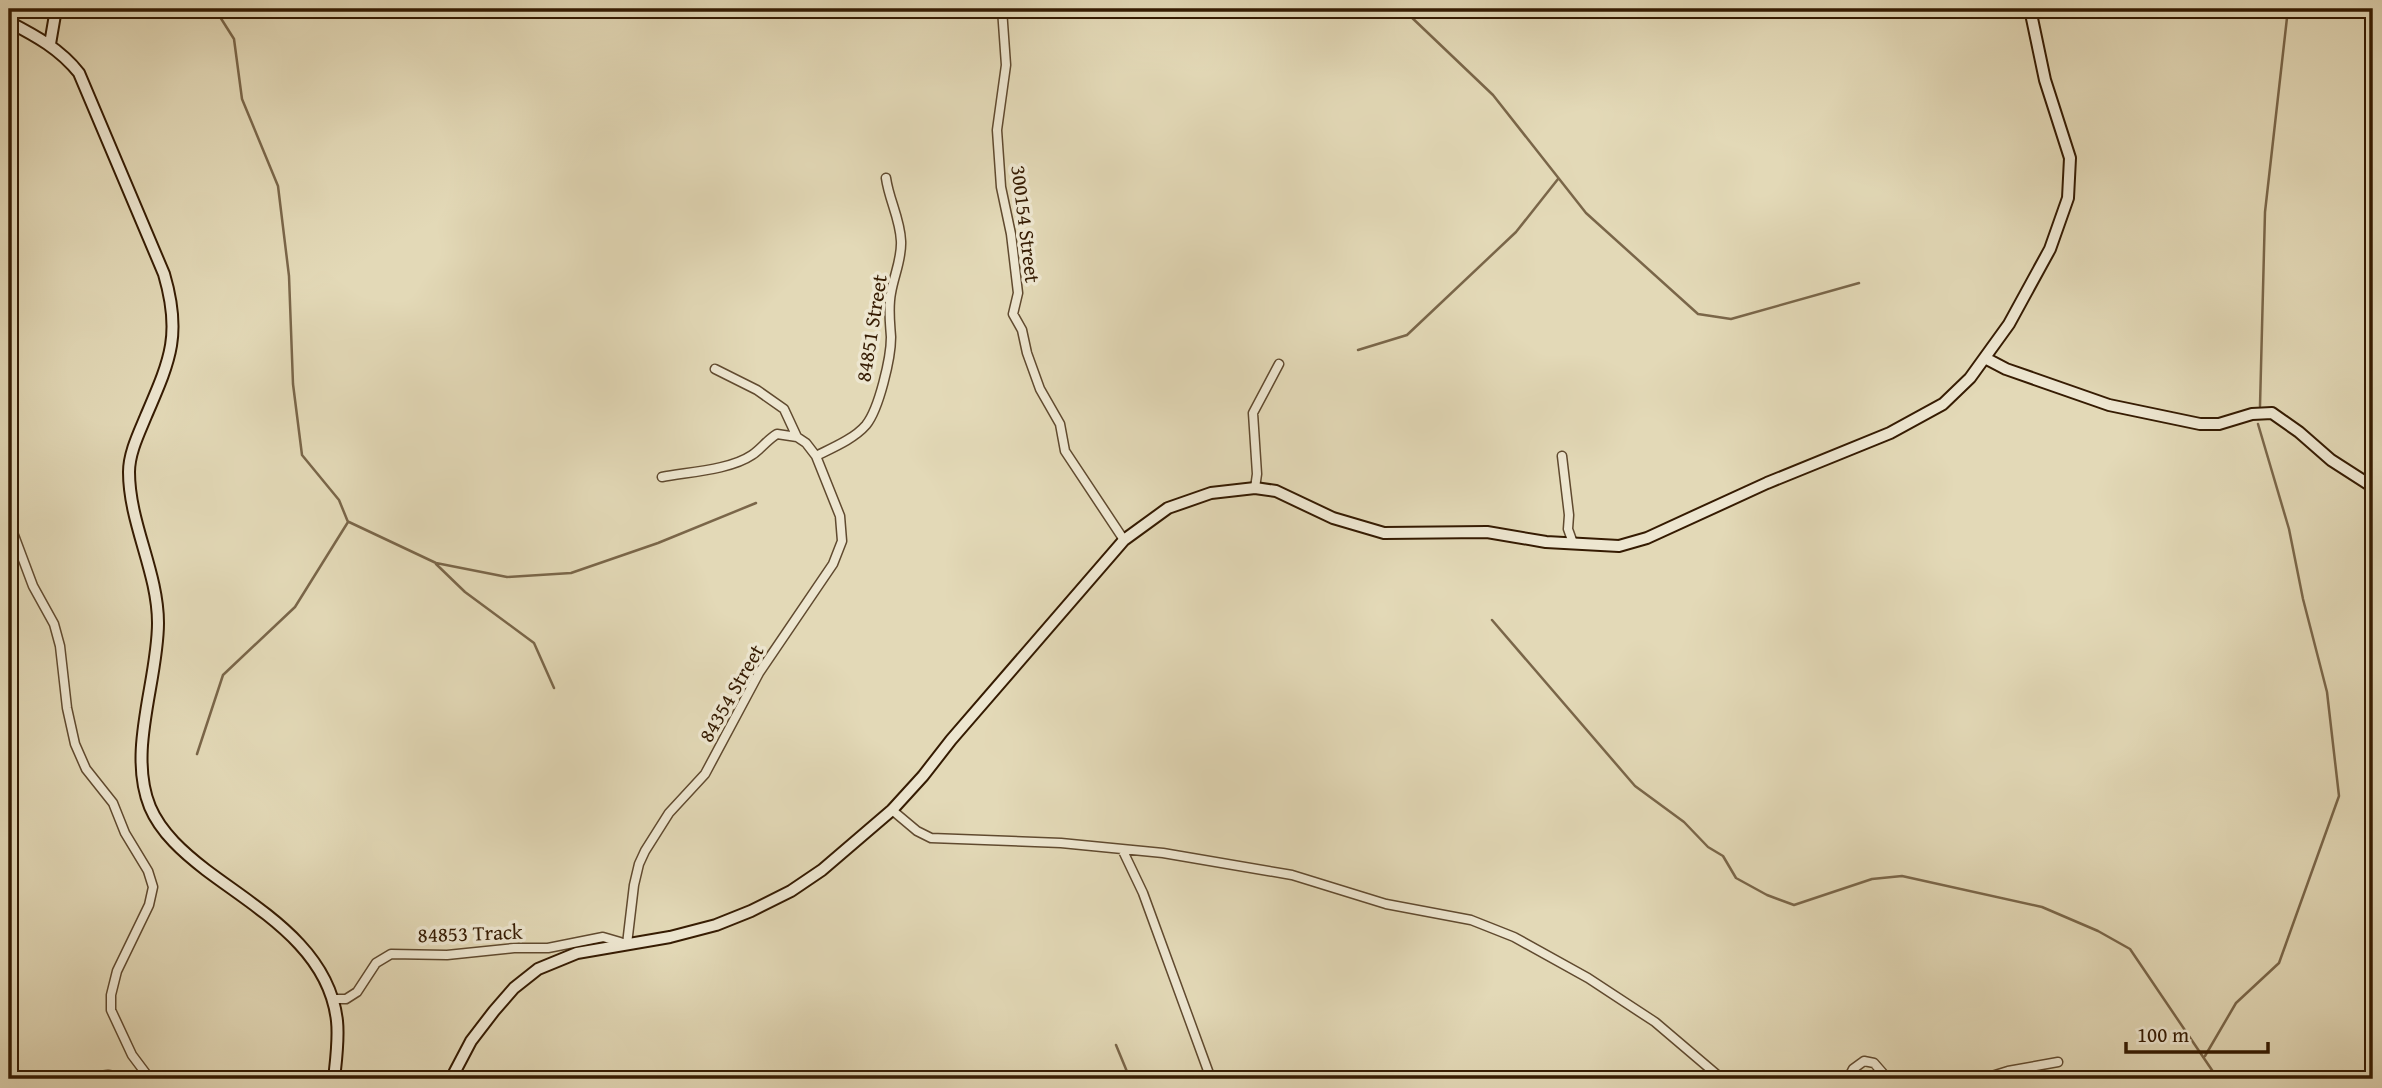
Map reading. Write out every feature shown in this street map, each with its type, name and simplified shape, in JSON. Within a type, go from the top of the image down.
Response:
[{"type":"street","points":[[50,44],[56,9]]},
{"type":"street","name":"300154 Street","points":[[1002,9],[1006,65],[997,130],[1001,187],[1011,234],[1018,293],[1013,314],[1022,330],[1040,389],[1060,424],[1065,451],[1124,540]]},
{"type":"street","points":[[451,1079],[471,1041],[514,988],[538,970],[578,953],[670,937],[716,925],[791,891],[822,870],[892,810],[1124,540],[1168,508],[1211,494],[1255,488],[1276,491],[1333,518],[1384,533],[1487,532],[1619,546],[1647,538],[1767,483],[1890,433],[1943,404],[1970,378],[2009,324],[2050,249],[2068,198],[2070,158],[2045,80],[2030,9]]},
{"type":"street","points":[[9,22],[50,44],[67,57],[86,85],[164,274],[174,317],[173,343],[166,368],[137,438],[129,472],[156,601],[158,624],[142,766],[150,807],[174,843],[287,931],[309,954],[328,984],[333,999],[337,1022],[334,1079]]},
{"type":"street","name":"84851 Street","points":[[816,456],[864,427],[872,415],[881,387],[891,338],[890,295],[900,263],[901,244],[900,220],[886,178]]},
{"type":"street","points":[[1985,358],[2006,369],[2098,402],[2189,421],[2220,424],[2252,414],[2272,413],[2331,460],[2373,487]]},
{"type":"street","points":[[1255,488],[1257,474],[1253,413],[1279,364]]},
{"type":"street","points":[[715,369],[757,390],[784,409],[797,437],[816,456]]},
{"type":"street","points":[[662,477],[744,460],[777,434],[797,437]]},
{"type":"street","name":"84354 Street","points":[[626,944],[634,884],[645,851],[669,813],[705,774],[759,673],[839,551],[843,530],[840,516],[816,456]]},
{"type":"street","points":[[1562,456],[1569,515],[1568,529],[1573,543]]},
{"type":"street","points":[[9,522],[33,586],[54,624],[60,646],[67,708],[75,744],[86,769],[113,803],[125,833],[148,871],[153,887],[149,905],[117,971],[111,1002],[111,1010],[132,1055],[150,1079]]},
{"type":"street","points":[[892,810],[917,831],[931,838],[1061,843],[1163,853],[1293,875],[1386,904],[1471,920],[1514,937],[1588,978],[1655,1022],[1722,1079]]},
{"type":"street","points":[[1123,851],[1143,893],[1211,1079]]},
{"type":"street","name":"84853 Track","points":[[333,999],[346,999],[356,992],[376,963],[391,954],[447,955],[514,948],[548,948],[603,937],[626,944]]},
{"type":"street","points":[[1848,1079],[1853,1069],[1864,1061],[1874,1063],[1888,1079]]},
{"type":"street","points":[[1982,1079],[2008,1071],[2058,1062]]},
{"type":"street","points":[[71,1079],[108,1074],[138,1079]]},
{"type":"waterway","points":[[197,754],[223,675],[295,607],[348,522],[339,500],[302,455],[293,384],[289,276],[278,186],[242,99],[234,39],[215,9]]},
{"type":"waterway","points":[[1397,9],[1407,13],[1493,95],[1586,213],[1698,314],[1731,319],[1859,283]]},
{"type":"waterway","points":[[2260,406],[2265,212],[2288,9]]},
{"type":"waterway","points":[[1358,350],[1407,335],[1516,232],[1558,179]]},
{"type":"waterway","points":[[2205,1056],[2236,1003],[2279,963],[2339,796],[2327,692],[2303,599],[2289,529],[2258,424]]},
{"type":"waterway","points":[[349,522],[436,563],[507,577],[571,573],[658,543],[756,503]]},
{"type":"waterway","points":[[436,564],[465,592],[534,643],[554,688]]},
{"type":"waterway","points":[[1492,620],[1635,786],[1684,822],[1708,847],[1723,856],[1736,878],[1767,895],[1794,905],[1872,879],[1902,876],[2042,907],[2098,931],[2130,949],[2218,1079]]},
{"type":"waterway","points":[[1116,1045],[1128,1079]]}]
